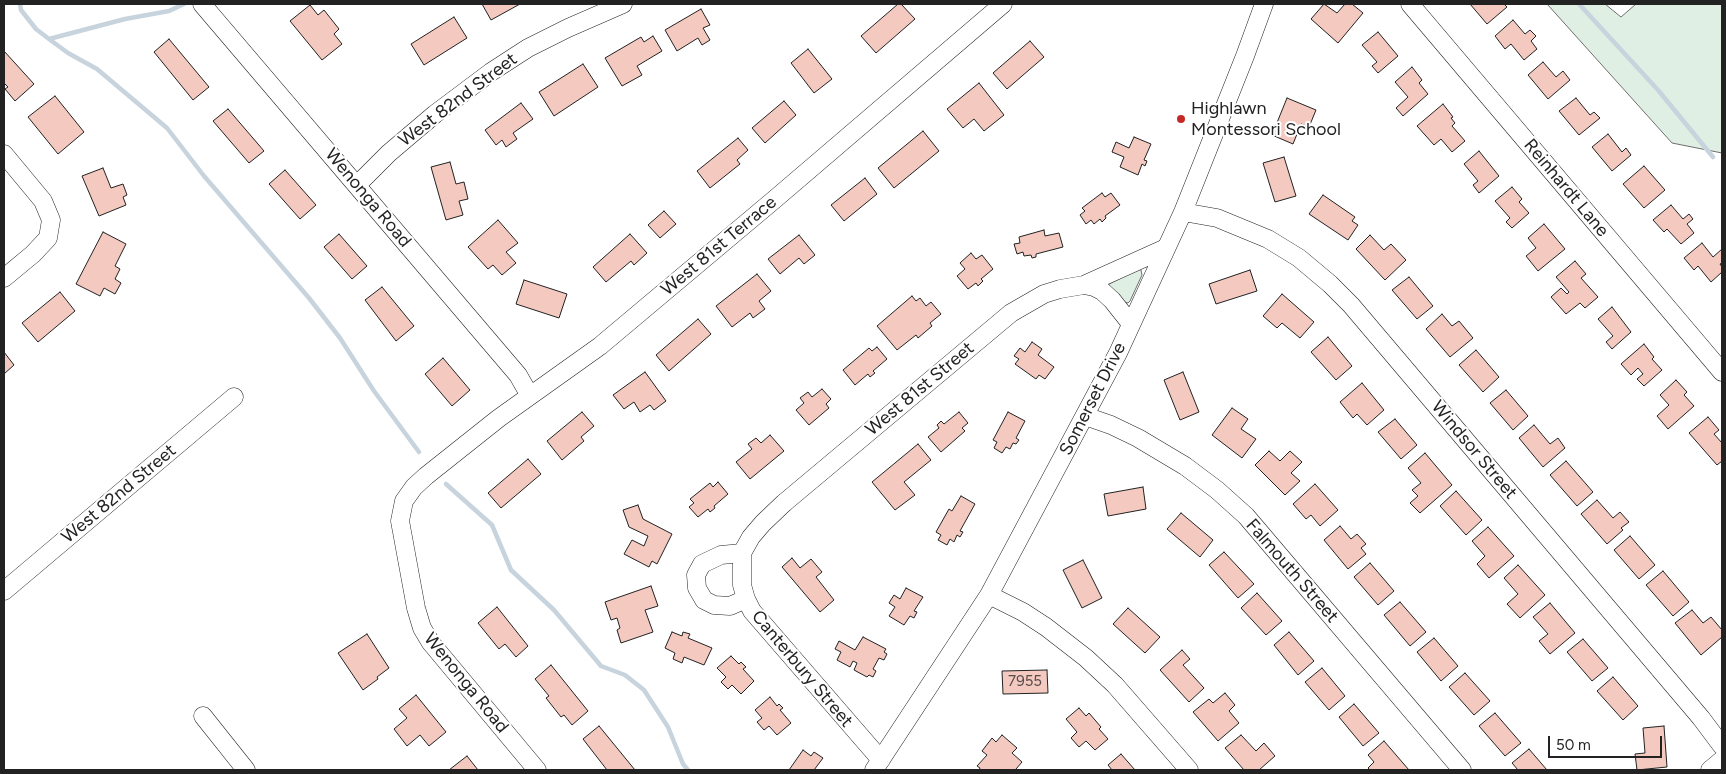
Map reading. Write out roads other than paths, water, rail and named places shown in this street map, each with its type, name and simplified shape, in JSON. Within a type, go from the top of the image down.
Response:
[{"type":"street","name":"Wenonga Road","points":[[203,4],[518,375],[530,396]]},
{"type":"street","name":"West 82nd Street","points":[[357,185],[389,153],[429,119],[490,72],[528,48],[623,4]]},
{"type":"street","name":"West 81st Terrace","points":[[426,476],[530,396],[600,346],[1003,4]]},
{"type":"street","name":"Somerset Drive","points":[[878,765],[989,595],[1118,353],[1183,212],[1264,4]]},
{"type":"street","name":"Reinhardt Lane","points":[[1410,4],[1722,372]]},
{"type":"street","points":[[4,154],[43,201],[51,220],[48,238],[33,254],[4,278]]},
{"type":"street","name":"Windsor Street","points":[[1183,212],[1217,218],[1268,240],[1299,258],[1351,304],[1701,718],[1722,746]]},
{"type":"street","name":"West 81st Street","points":[[742,553],[751,537],[769,517],[1011,313],[1044,294],[1084,285],[1166,248]]},
{"type":"street","points":[[1084,285],[1102,291],[1112,300],[1131,324]]},
{"type":"street","name":"West 82nd Street","points":[[4,592],[234,397]]},
{"type":"street","name":"Falmouth Street","points":[[1085,416],[1138,438],[1185,466],[1218,490],[1239,510],[1462,770]]},
{"type":"street","name":"Wenonga Road","points":[[426,476],[414,487],[404,501],[400,521],[416,608],[422,628],[431,643],[537,770]]},
{"type":"street","points":[[742,553],[721,555],[702,564],[696,575],[697,588],[704,600],[714,605],[730,606],[746,598]]},
{"type":"street","name":"Canterbury Street","points":[[742,553],[742,586],[752,610],[878,765]]},
{"type":"street","points":[[989,595],[1023,612],[1086,658],[1115,685],[1189,770]]},
{"type":"street","points":[[203,716],[246,770]]},
{"type":"street","points":[[1710,770],[1722,760]]},
{"type":"waterway","points":[[20,4],[21,10],[36,29],[49,39],[125,19],[169,11],[184,4]]},
{"type":"waterway","points":[[1579,4],[1658,90],[1713,157]]},
{"type":"waterway","points":[[49,39],[68,53],[97,69],[167,128],[204,176],[309,298],[340,338],[374,391],[419,452]]},
{"type":"waterway","points":[[446,484],[492,525],[511,570],[554,610],[601,666],[625,675],[644,690],[668,727],[683,764],[688,770]]},
{"type":"place","name":"Highlawn Montessori School","points":[[1181,119]]}]
